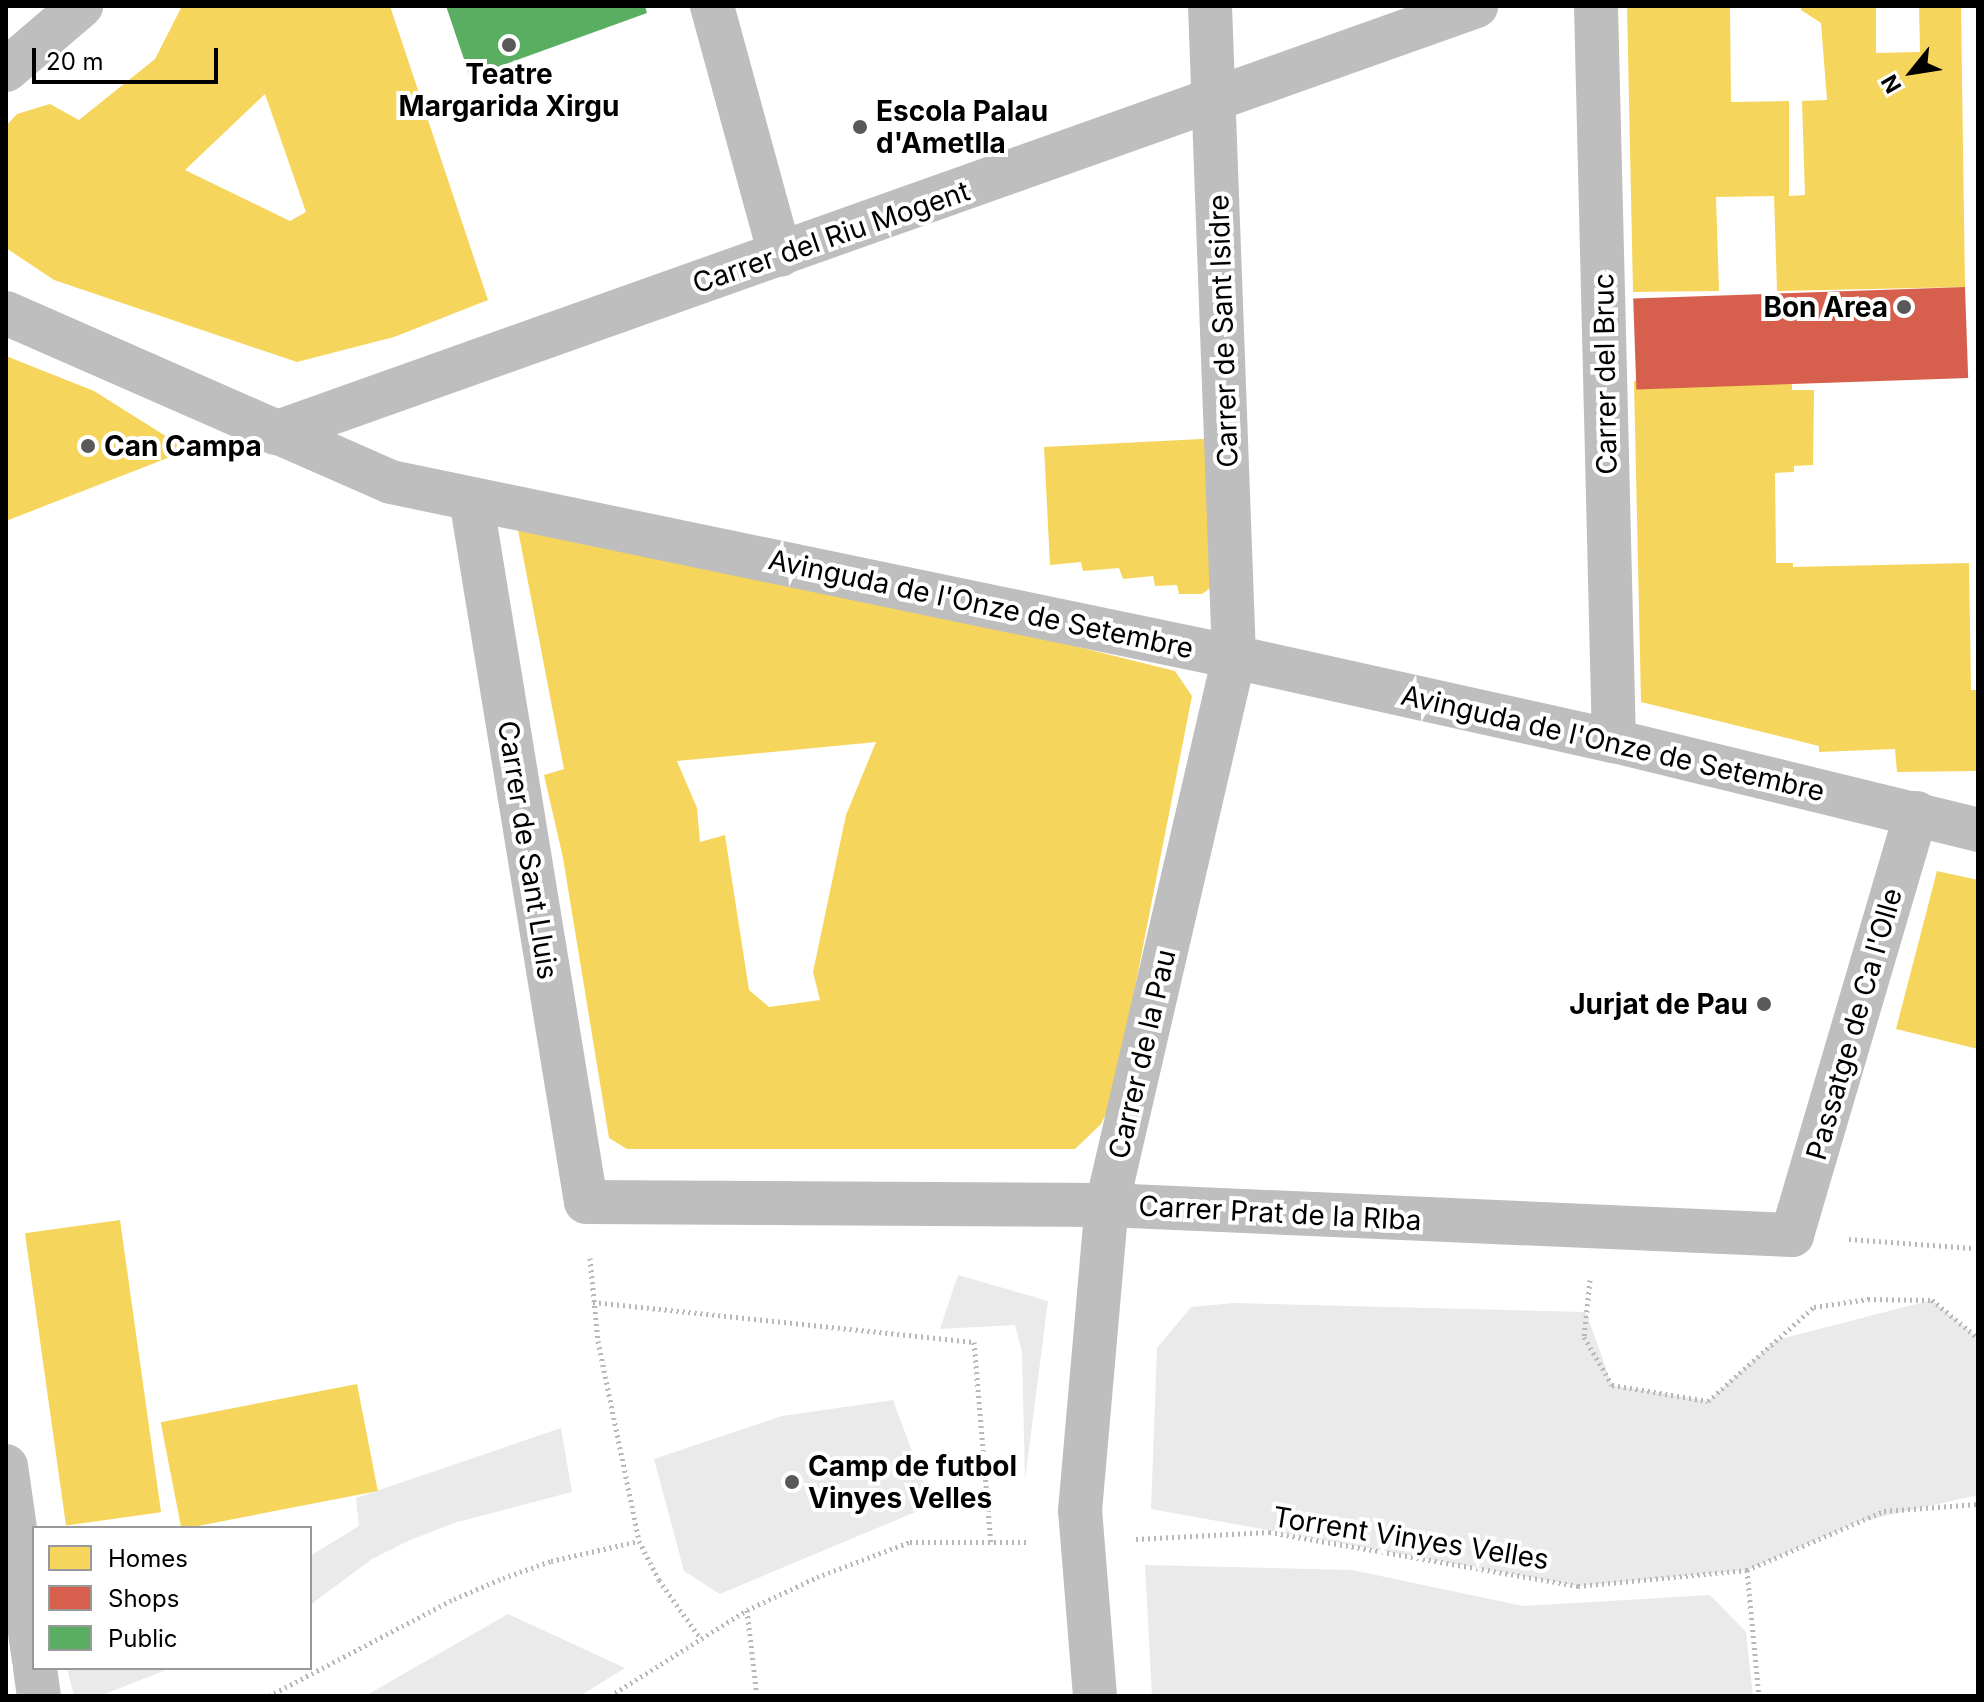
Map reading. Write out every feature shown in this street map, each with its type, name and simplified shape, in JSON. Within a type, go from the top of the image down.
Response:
[{"type":"street","points":[[6,70],[81,6]]},
{"type":"street","points":[[712,6],[780,255]]},
{"type":"street","name":"Carrer de Sant Isidre","points":[[1210,6],[1234,657]]},
{"type":"street","name":"Carrer del Riu Mogent","points":[[275,433],[1215,102],[1476,6]]},
{"type":"street","name":"Carrer del Bruc","points":[[1596,6],[1614,741]]},
{"type":"street","name":"Avinguda de l'Onze de Setembre","points":[[6,313],[391,482],[1234,657],[1614,741],[1978,830]]},
{"type":"street","name":"Carrer de Sant Lluis","points":[[471,499],[586,1202]]},
{"type":"street","name":"Carrer de la Pau","points":[[1095,1696],[1080,1511],[1107,1205],[1234,657]]},
{"type":"street","name":"Passatge de Ca l'Olle","points":[[1792,1235],[1916,813]]},
{"type":"street","name":"Carrer Prat de la RIba","points":[[586,1202],[1107,1205],[1792,1235]]},
{"type":"street","points":[[6,1466],[32,1646]]},
{"type":"street","points":[[35,1670],[39,1696]]},
{"type":"path","points":[[586,1202],[593,1302],[626,1487],[639,1541],[659,1580],[701,1639]]},
{"type":"path","points":[[1596,1227],[1584,1337],[1612,1385],[1708,1401],[1814,1307],[1868,1299],[1932,1300],[1978,1338]]},
{"type":"path","points":[[1792,1235],[1973,1248]]},
{"type":"path","points":[[593,1302],[974,1342],[991,1543]]},
{"type":"path","name":"Torrent Vinyes Velles","points":[[610,1696],[747,1610],[817,1577],[910,1542],[1082,1542],[1269,1532],[1578,1586],[1747,1570],[1884,1511],[1978,1504]]},
{"type":"path","points":[[269,1696],[454,1599],[503,1578],[551,1561],[639,1541]]},
{"type":"path","points":[[1747,1570],[1759,1696]]},
{"type":"path","points":[[747,1610],[757,1696]]},
{"type":"shaded area","points":[[958,1275],[1048,1301],[1025,1480],[1022,1352],[1015,1325],[940,1329]]},
{"type":"shaded area","points":[[1932,1300],[1978,1338],[1978,1495],[1858,1522],[1747,1570],[1578,1586],[1151,1509],[1157,1348],[1191,1307],[1235,1303],[1586,1312],[1612,1385],[1708,1401],[1776,1340]]},
{"type":"shaded area","name":"Camp de futbol Vinyes Velles","points":[[893,1400],[932,1505],[720,1594],[684,1571],[654,1459],[782,1416]]},
{"type":"shaded area","points":[[561,1428],[572,1492],[454,1523],[408,1541],[372,1559],[312,1604],[312,1555],[359,1526],[356,1498]]},
{"type":"shaded area","points":[[1145,1565],[1352,1570],[1523,1606],[1710,1595],[1746,1632],[1753,1696],[1152,1696]]},
{"type":"shaded area","points":[[508,1614],[625,1668],[580,1696],[365,1696]]},
{"type":"shaded area","points":[[68,1670],[166,1670],[100,1696],[74,1696]]},
{"type":"building: Homes","points":[[182,6],[390,6],[488,300],[394,337],[297,362],[54,280],[6,248],[6,126],[17,114],[50,104],[79,120],[155,59]],"holes":[[[265,94],[306,212],[290,221],[185,170]]]},
{"type":"building: Homes","points":[[1627,6],[1730,6],[1731,102],[1789,101],[1789,196],[1805,195],[1802,101],[1827,100],[1821,23],[1801,10],[1801,6],[1876,6],[1876,53],[1920,52],[1919,6],[1961,6],[1965,287],[1777,291],[1774,196],[1716,197],[1719,291],[1633,292]]},
{"type":"building: Homes","points":[[6,356],[94,391],[188,450],[6,521]]},
{"type":"building: Homes","points":[[1792,380],[1792,390],[1814,390],[1813,465],[1794,466],[1794,472],[1775,473],[1776,563],[1793,563],[1793,567],[1969,563],[1971,690],[1978,690],[1978,771],[1897,772],[1895,749],[1819,752],[1819,746],[1641,702],[1634,381]]},
{"type":"building: Homes","points":[[1221,438],[1227,576],[1202,594],[1179,594],[1177,585],[1155,586],[1153,576],[1123,579],[1119,568],[1083,571],[1081,562],[1050,565],[1044,447]]},
{"type":"building: Homes","points":[[518,530],[906,604],[1175,671],[1192,696],[1113,1100],[1101,1124],[1075,1149],[627,1149],[609,1138],[563,858],[544,775],[564,769]],"holes":[[[876,742],[846,815],[813,972],[820,1000],[769,1007],[749,990],[725,835],[700,842],[697,808],[677,761]]]},
{"type":"building: Homes","points":[[1937,871],[1978,880],[1978,1049],[1896,1029]]},
{"type":"building: Homes","points":[[120,1220],[161,1512],[66,1525],[25,1233]]},
{"type":"building: Homes","points":[[357,1384],[378,1491],[198,1526],[181,1526],[161,1422]]},
{"type":"building: Shops","points":[[1965,287],[1968,378],[1636,390],[1633,299]]},
{"type":"building: Public","name":"Teatre Margarida Xirgu","points":[[446,6],[645,6],[647,13],[470,77]]},
{"type":"place","name":"Teatre Margarida Xirgu","points":[[509,45]]},
{"type":"place","name":"Escola Palau d'Ametlla","points":[[860,127]]},
{"type":"place","name":"Bon Area","points":[[1904,307]]},
{"type":"place","name":"Can Campa","points":[[88,446]]},
{"type":"place","name":"Jurjat de Pau","points":[[1764,1004]]},
{"type":"place","name":"Camp de futbol Vinyes Velles","points":[[792,1482]]}]
